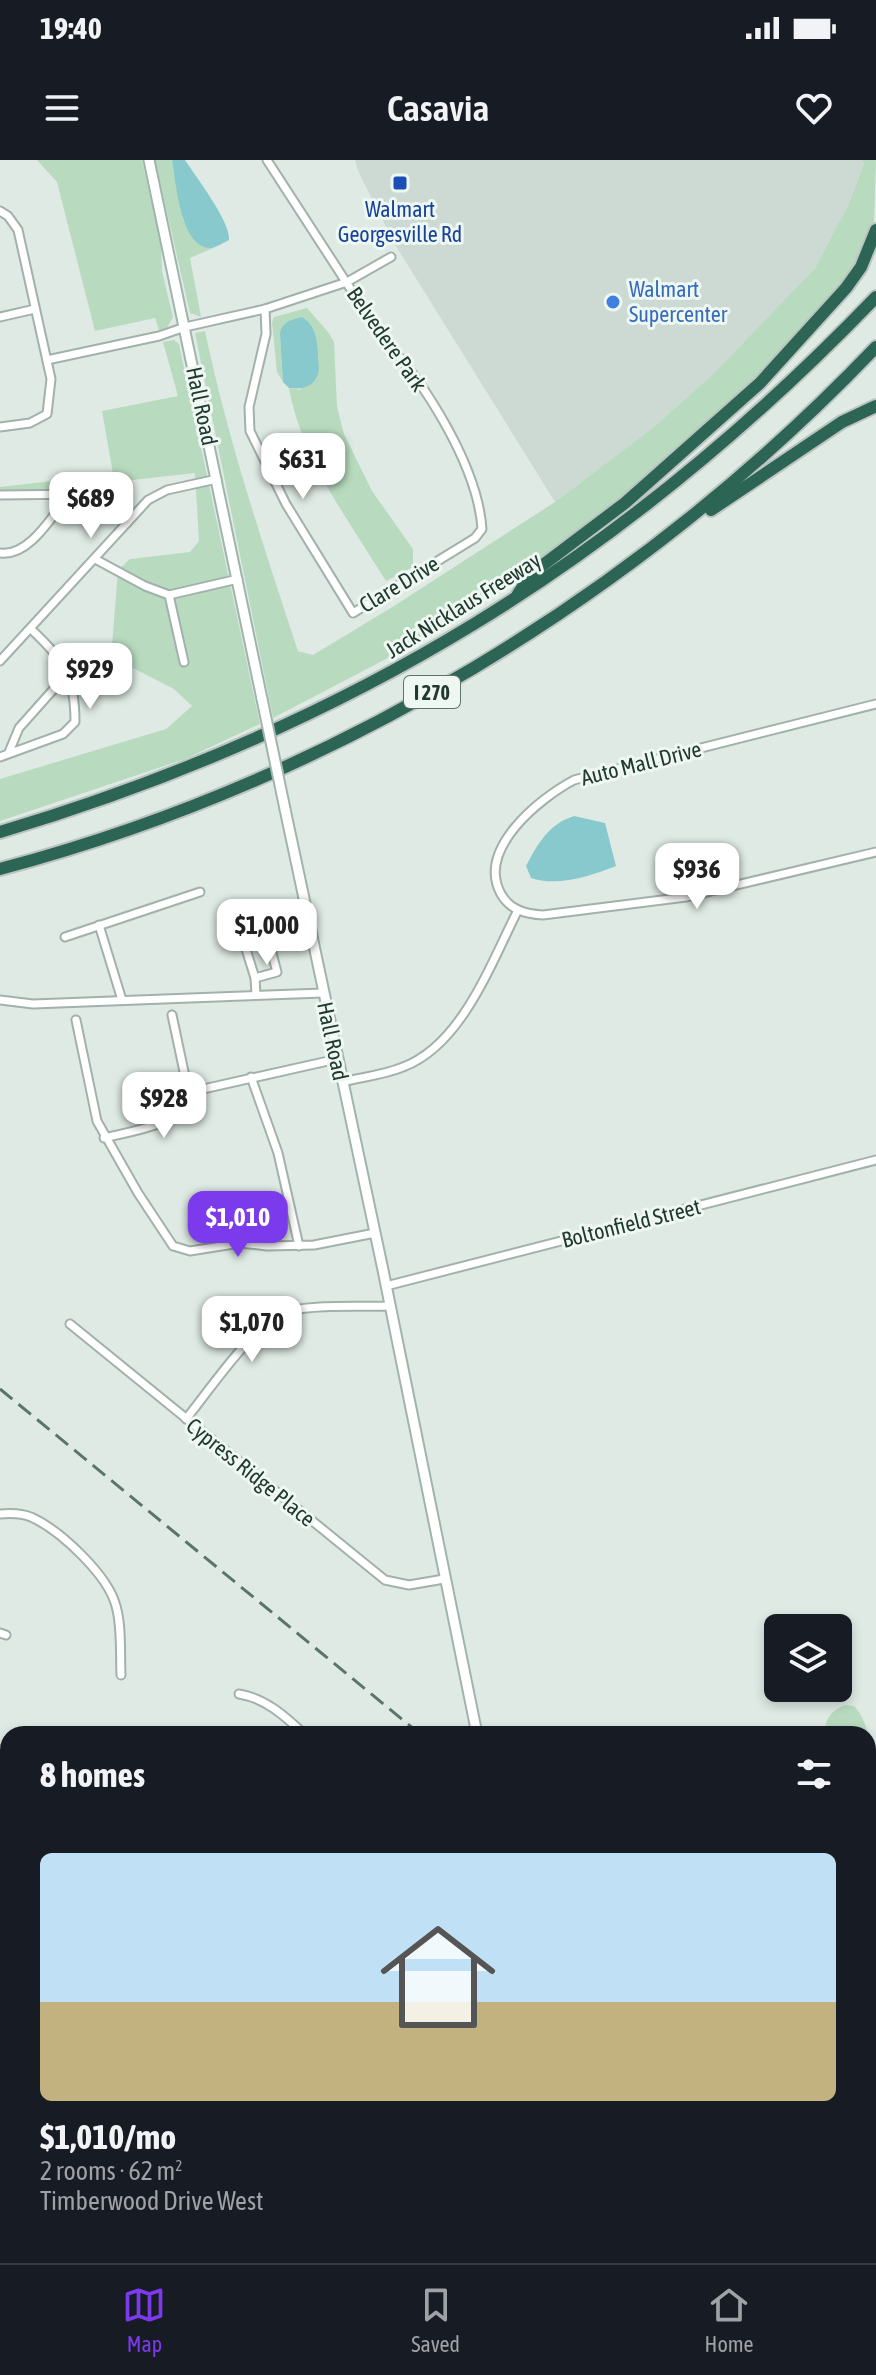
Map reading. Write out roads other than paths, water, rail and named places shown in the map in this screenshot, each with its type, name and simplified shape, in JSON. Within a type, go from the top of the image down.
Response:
[{"type":"highway","points":[[515,599],[531,574],[632,497],[760,383],[846,288],[861,267],[876,230]]},
{"type":"highway","name":"Jack Nicklaus Freeway","points":[[0,832],[119,795],[251,742],[448,642],[610,534],[701,463],[803,371],[876,297]]},
{"type":"highway","name":"I 270","points":[[0,869],[175,812],[312,754],[462,675],[566,609],[657,544],[776,445],[876,347]]},
{"type":"highway","points":[[657,544],[842,422],[876,406]]},
{"type":"main road","name":"Hall Road","points":[[149,160],[475,1726]]},
{"type":"street","name":"Belvedere Park","points":[[267,160],[383,339],[402,359],[460,449],[481,512],[482,529]]},
{"type":"street","points":[[0,427],[30,423],[47,414],[51,379],[18,230],[4,213]]},
{"type":"street","points":[[47,360],[265,309],[347,282],[391,257]]},
{"type":"street","points":[[0,317],[35,309]]},
{"type":"street","name":"Clare Drive","points":[[265,309],[266,334],[249,407],[250,431],[286,504],[353,613],[475,538],[482,529]]},
{"type":"street","points":[[0,661],[156,494],[217,479]]},
{"type":"street","points":[[0,495],[71,493],[96,497],[127,523]]},
{"type":"street","points":[[0,553],[11,553],[25,547],[71,493]]},
{"type":"street","points":[[95,559],[145,586],[169,595],[238,579]]},
{"type":"street","points":[[169,595],[184,662]]},
{"type":"street","points":[[0,757],[63,734],[73,727],[75,709],[68,673],[60,657],[31,629]]},
{"type":"street","points":[[9,752],[19,728],[68,673]]},
{"type":"street","name":"Auto Mall Drive","points":[[518,910],[507,901],[498,885],[495,863],[499,850],[535,805],[555,790],[601,771],[876,704]]},
{"type":"street","points":[[342,1082],[402,1068],[437,1047],[465,1011],[518,910],[543,915],[655,902],[876,852]]},
{"type":"street","points":[[65,937],[200,892]]},
{"type":"street","points":[[99,925],[122,1000]]},
{"type":"street","points":[[255,978],[277,972],[268,939],[245,946],[255,978],[256,995]]},
{"type":"street","points":[[0,1000],[33,1004],[323,993]]},
{"type":"street","points":[[104,1138],[160,1125],[167,1117],[185,1109],[190,1100],[172,1015]]},
{"type":"street","points":[[76,1020],[95,1118],[104,1138],[167,1239],[179,1250],[240,1243],[299,1246],[375,1233]]},
{"type":"street","points":[[190,1092],[337,1059]]},
{"type":"street","points":[[251,1077],[278,1153],[299,1246]]},
{"type":"street","name":"Boltonfield Street","points":[[386,1286],[876,1160]]},
{"type":"street","points":[[186,1419],[259,1331],[278,1316],[301,1309],[390,1306]]},
{"type":"street","name":"Cypress Ridge Place","points":[[70,1324],[385,1580],[409,1585],[444,1579]]},
{"type":"street","points":[[0,1514],[16,1513],[41,1523],[100,1574],[117,1608],[121,1675]]},
{"type":"street","points":[[239,1694],[267,1703],[294,1726]]},
{"type":"water","points":[[172,160],[185,160],[219,211],[229,240],[212,248],[201,246],[193,238],[182,213]]},
{"type":"water","points":[[302,317],[315,333],[318,375],[308,386],[289,388],[283,382],[280,335],[287,322]]},
{"type":"water","points":[[574,816],[605,823],[616,866],[563,881],[531,878],[526,866],[540,842],[551,829]]},
{"type":"railway","points":[[0,1389],[410,1726]]},
{"type":"place","name":"Walmart Georgesville Rd","points":[[400,183]]},
{"type":"place","name":"Walmart Supercenter","points":[[613,302]]}]
